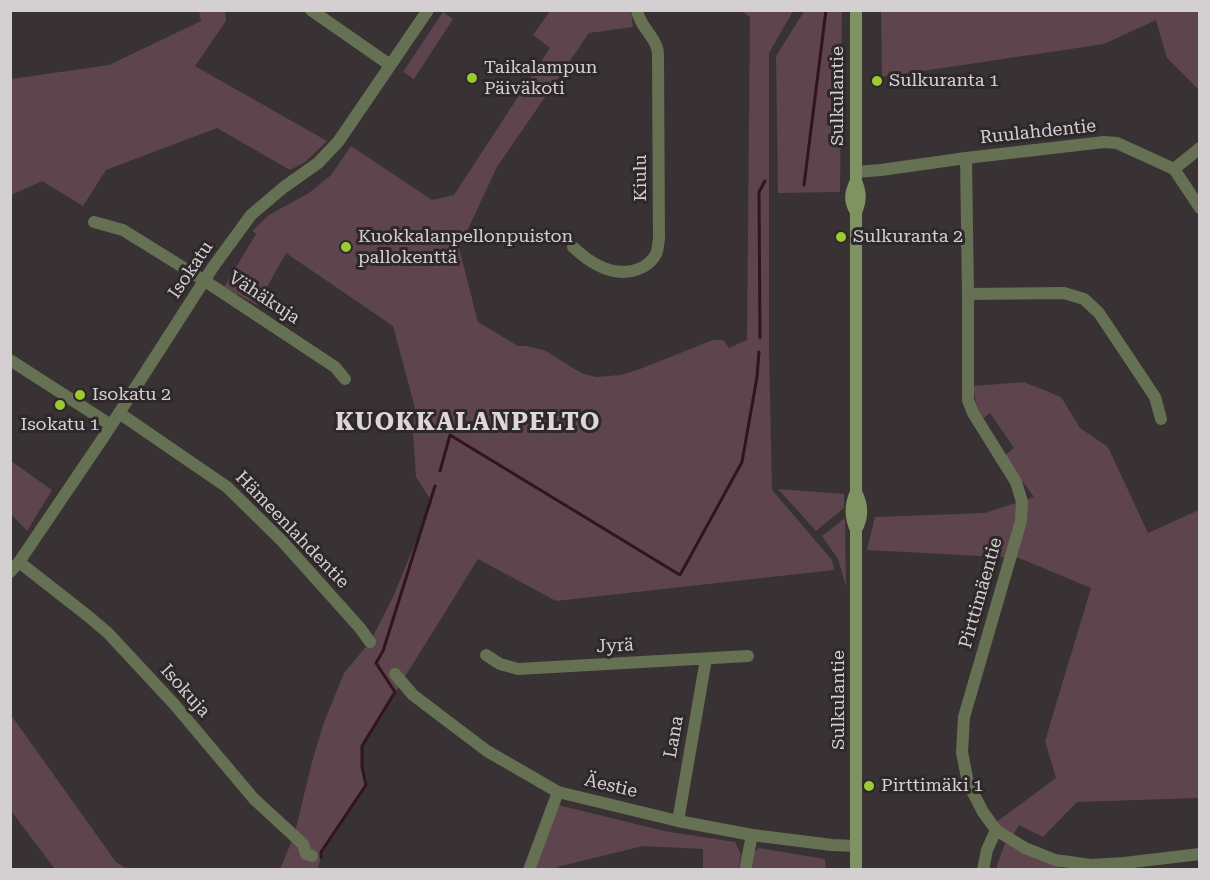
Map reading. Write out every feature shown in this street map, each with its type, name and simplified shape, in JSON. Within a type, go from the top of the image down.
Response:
[{"type":"main road","name":"Sulkulantie","points":[[856,10],[856,176],[860,191],[860,203],[856,212],[856,492],[861,501],[861,521],[856,530],[856,870]]},
{"type":"street","points":[[311,10],[390,65]]},
{"type":"street","name":"Isokatu","points":[[10,572],[119,413],[213,267],[251,215],[284,187],[318,163],[338,142],[428,10]]},
{"type":"street","name":"Kiulu","points":[[573,247],[585,258],[607,270],[622,273],[634,271],[646,265],[656,254],[659,239],[658,58],[657,47],[643,27],[637,10]]},
{"type":"street","name":"Ruulahdentie","points":[[856,176],[966,158],[1104,142],[1117,143],[1174,169]]},
{"type":"street","points":[[1200,148],[1174,169],[1200,208]]},
{"type":"street","name":"Pirttimäentie","points":[[966,158],[968,400],[973,413],[1016,482],[1022,501],[1021,521],[964,717],[962,752],[968,783],[983,812],[996,830],[1025,848],[1055,860],[1091,865],[1200,854]]},
{"type":"street","name":"Vähäkuja","points":[[94,222],[123,230],[205,281],[335,368],[345,379]]},
{"type":"street","points":[[968,294],[1064,293],[1084,299],[1099,313],[1155,397],[1161,419]]},
{"type":"street","points":[[10,360],[111,425]]},
{"type":"street","name":"Hämeenlahdentie","points":[[119,413],[227,486],[282,541],[370,642]]},
{"type":"street","name":"Isokuja","points":[[19,562],[108,633],[174,704],[254,799],[303,844],[306,854],[312,855]]},
{"type":"street","name":"Jyrä","points":[[486,655],[500,664],[518,669],[748,656]]},
{"type":"street","name":"Lana","points":[[678,821],[706,659]]},
{"type":"street","name":"Äestie","points":[[394,674],[413,695],[487,751],[558,792],[678,821],[752,835],[856,846]]},
{"type":"street","points":[[529,870],[558,792]]},
{"type":"street","points":[[983,870],[987,850],[996,830]]},
{"type":"street","points":[[745,870],[752,835]]},
{"type":"shaded area","points":[[805,10],[842,11],[840,192],[778,193],[776,56]]},
{"type":"shaded area","points":[[199,11],[225,11],[226,21],[195,66],[327,141],[305,162],[290,170],[217,128],[106,170],[83,206],[42,181],[11,195],[11,79],[109,65],[201,21]]},
{"type":"shaded area","points":[[550,11],[631,11],[633,27],[589,33],[497,167],[459,248],[478,322],[518,346],[546,351],[581,373],[596,377],[621,375],[640,369],[713,340],[723,340],[729,348],[747,340],[750,17],[742,11],[793,11],[769,53],[769,351],[772,490],[832,560],[834,570],[556,601],[478,559],[362,746],[362,767],[366,785],[322,852],[318,869],[280,869],[294,836],[323,725],[344,673],[370,642],[393,597],[432,502],[416,477],[413,432],[415,408],[393,326],[286,253],[257,305],[224,287],[256,234],[252,231],[269,215],[309,193],[331,175],[351,146],[432,200],[454,195],[550,48],[533,35]]},
{"type":"shaded area","points":[[881,11],[1199,11],[1199,90],[1167,58],[1156,20],[1104,44],[882,77]]},
{"type":"shaded area","points":[[443,12],[453,19],[414,79],[403,72]]},
{"type":"shaded area","points":[[1024,382],[1061,397],[1080,428],[1108,447],[1148,533],[1199,510],[1199,798],[1077,802],[1043,837],[1019,825],[1012,837],[995,823],[1056,778],[1045,741],[1091,588],[1019,558],[867,550],[875,517],[985,513],[1034,497],[1004,456],[1014,448],[990,413],[981,420],[973,386]]},
{"type":"shaded area","points":[[11,461],[52,490],[27,531],[11,514]]},
{"type":"shaded area","points":[[778,489],[844,494],[844,508],[816,531]]},
{"type":"shaded area","points":[[845,518],[846,587],[838,559],[822,536]]},
{"type":"shaded area","points":[[11,715],[116,862],[127,869],[55,869],[11,811]]},
{"type":"shaded area","points":[[554,804],[664,831],[735,842],[741,855],[738,869],[703,869],[703,849],[643,846],[556,869],[530,870]]},
{"type":"shaded area","points":[[1005,843],[1037,859],[1065,869],[997,870]]},
{"type":"shaded area","points":[[759,848],[825,859],[826,869],[750,870],[752,854]]},
{"type":"waterway","points":[[804,185],[826,10]]},
{"type":"waterway","points":[[760,338],[759,192],[765,181]]},
{"type":"waterway","points":[[440,471],[450,435],[680,575],[742,462],[757,377],[759,352]]},
{"type":"waterway","points":[[321,857],[321,852],[366,785],[362,767],[362,746],[395,692],[376,663],[383,651],[435,486]]},
{"type":"place","name":"Taikalampun Päiväkoti","points":[[472,78]]},
{"type":"place","name":"Sulkuranta 1","points":[[877,81]]},
{"type":"place","name":"Sulkuranta 2","points":[[841,237]]},
{"type":"place","name":"Kuokkalanpellonpuiston pallokenttä","points":[[346,247]]},
{"type":"place","name":"Isokatu 2","points":[[80,395]]},
{"type":"place","name":"Isokatu 1","points":[[60,405]]},
{"type":"place","name":"Pirttimäki 1","points":[[869,786]]},
{"type":"district","name":"KUOKKALANPELTO","points":[[468,423]]}]
